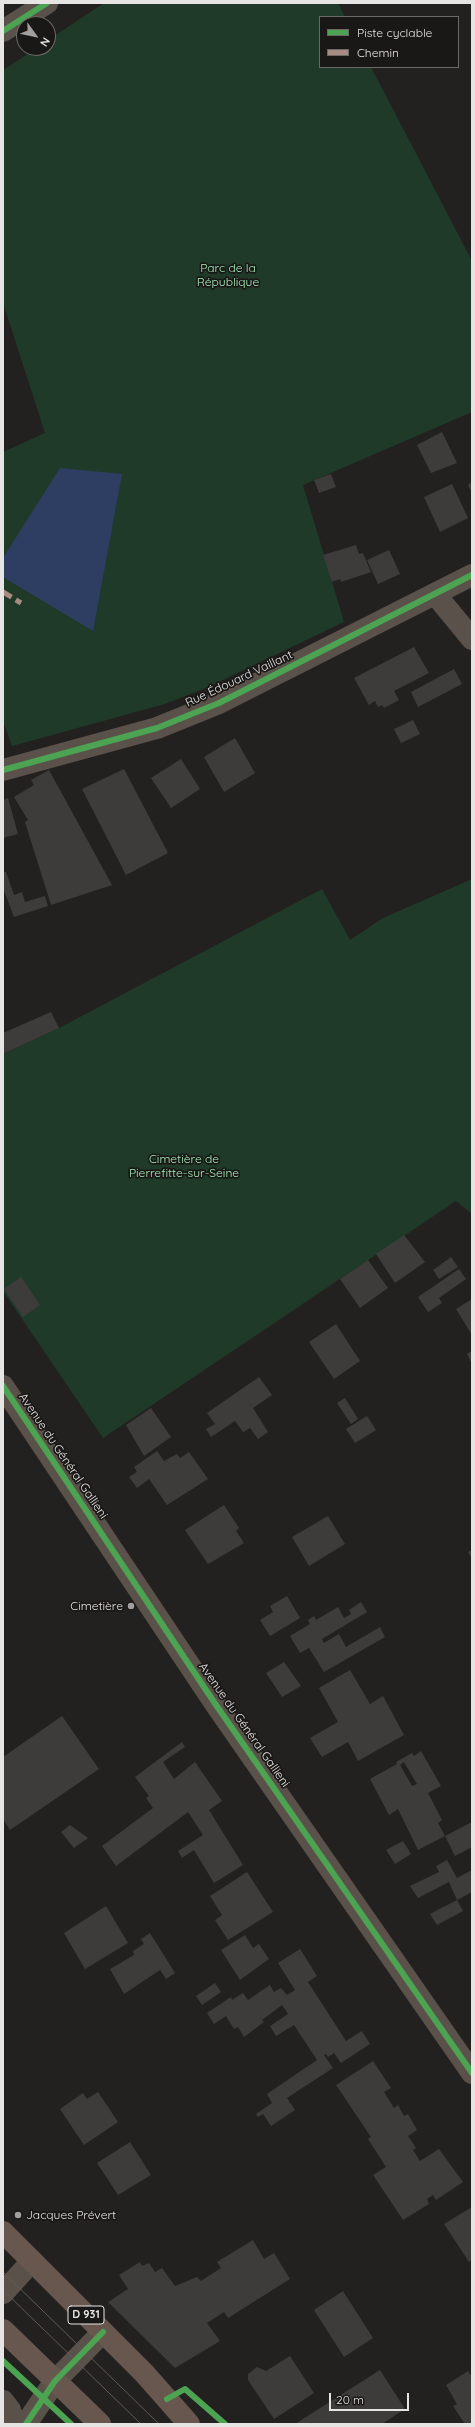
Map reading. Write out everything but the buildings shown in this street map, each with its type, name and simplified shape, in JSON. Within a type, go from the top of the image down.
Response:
[{"type":"main road","name":"D 931","points":[[3,2232],[144,2373],[189,2424]]},
{"type":"main road","points":[[3,2330],[100,2424]]},
{"type":"street","points":[[3,31],[47,3]]},
{"type":"street","name":"Rue Édouard Vaillant","points":[[3,770],[157,728],[212,706],[472,575]]},
{"type":"street","points":[[435,594],[472,639]]},
{"type":"street","name":"Avenue du Général Gallieni","points":[[3,1386],[212,1699],[469,2061]]},
{"type":"street","points":[[3,2294],[32,2261]]},
{"type":"street","points":[[26,2424],[56,2381],[103,2332]]},
{"type":"street","points":[[3,2401],[10,2410],[14,2424]]},
{"type":"green space","name":"Parc de la République","points":[[104,3],[338,3],[344,16],[319,16],[319,68],[372,68],[472,261],[472,412],[303,485],[344,622],[208,687],[165,704],[12,746],[3,721],[3,452],[45,433],[3,303],[3,70],[25,56],[56,56],[56,35]]},
{"type":"green space","name":"Cimetière de Pierrefitte-sur-Seine","points":[[472,879],[472,1214],[456,1201],[103,1438],[3,1291],[3,1054],[59,1028],[322,889],[350,940],[383,918]]},
{"type":"water","points":[[60,468],[122,474],[93,631],[3,577],[3,558]]},
{"type":"tram line","points":[[3,2272],[159,2424]]},
{"type":"tram line","points":[[3,2290],[141,2424]]},
{"type":"marked path","points":[[3,592],[21,603]]},
{"type":"cycle path","points":[[3,31],[47,3]]},
{"type":"cycle path","points":[[3,770],[157,728],[219,703],[472,575]]},
{"type":"cycle path","points":[[3,1386],[216,1705],[472,2073]]},
{"type":"cycle path","points":[[26,2424],[55,2381],[103,2332]]},
{"type":"cycle path","points":[[3,2361],[71,2424]]},
{"type":"cycle path","points":[[167,2399],[185,2389],[225,2424]]},
{"type":"place","name":"Cimetière","points":[[131,1606]]},
{"type":"place","name":"Jacques Prévert","points":[[18,2215]]}]
